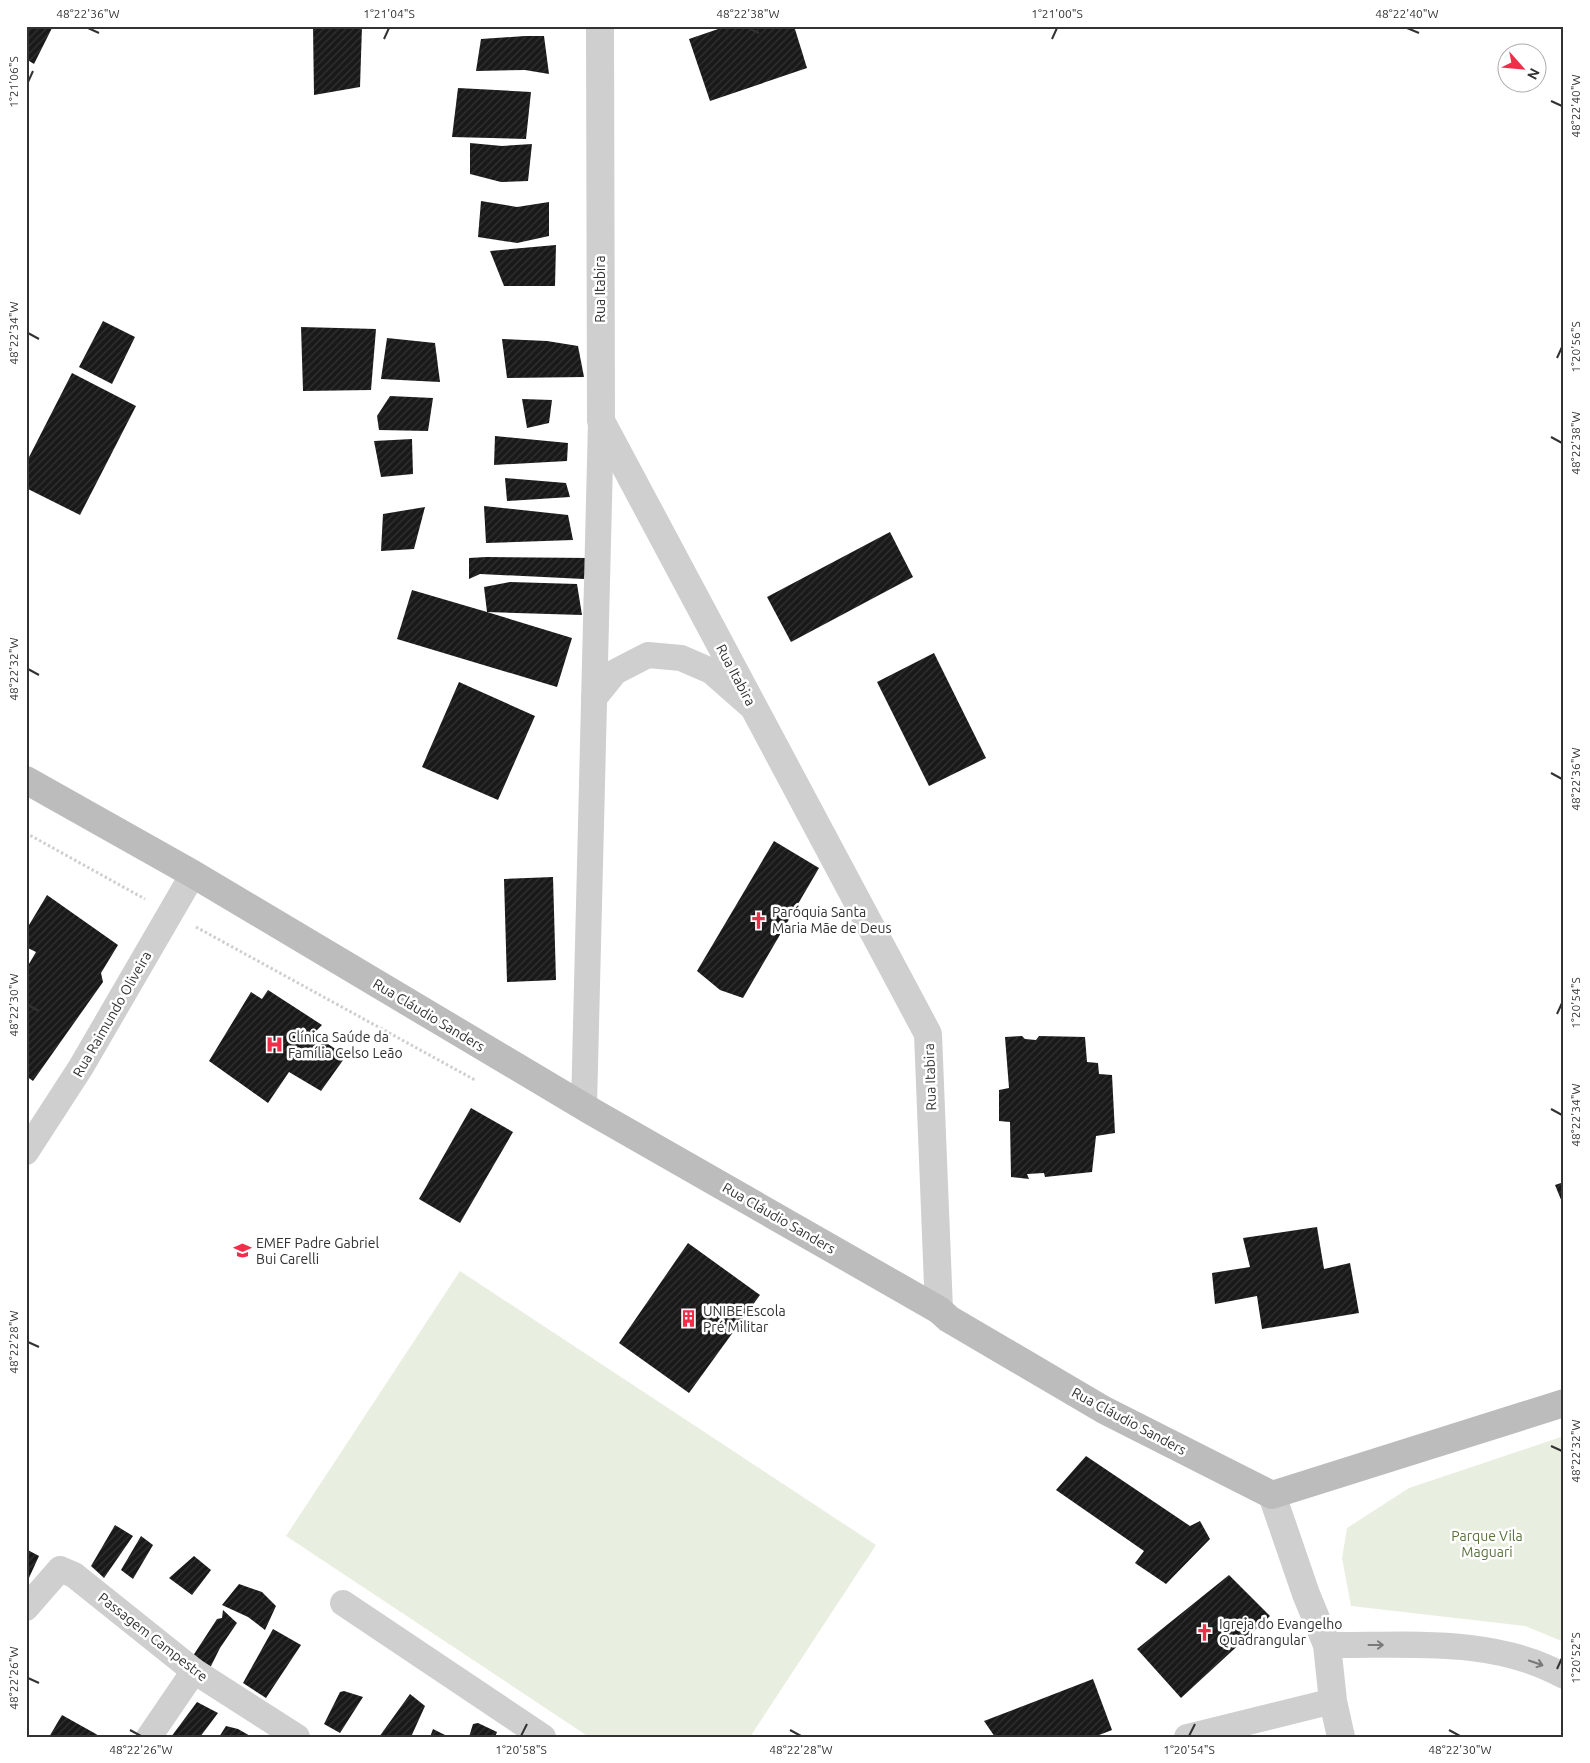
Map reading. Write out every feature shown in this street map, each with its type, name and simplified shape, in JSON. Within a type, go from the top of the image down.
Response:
[{"type":"main road","name":"Rua Cláudio Sanders","points":[[26,780],[193,874],[584,1106],[939,1310],[949,1319],[1104,1410],[1272,1495]]},
{"type":"main road","points":[[1272,1495],[1564,1404]]},
{"type":"street","name":"Rua Itabira","points":[[600,26],[601,421],[928,1034],[939,1310]]},
{"type":"street","points":[[584,1106],[601,421]]},
{"type":"street","points":[[594,698],[615,672],[648,655],[681,658],[711,671],[754,709]]},
{"type":"street","name":"Rua Raimundo Oliveira","points":[[26,1152],[81,1067],[193,874]]},
{"type":"street","points":[[1272,1495],[1306,1594],[1327,1645],[1332,1701],[1341,1737]]},
{"type":"street","name":"Passagem Campestre","points":[[26,1608],[60,1569],[74,1575],[194,1671],[297,1737]]},
{"type":"street","points":[[343,1602],[543,1737]]},
{"type":"street","points":[[1327,1645],[1460,1646],[1514,1656],[1564,1676]]},
{"type":"street","points":[[149,1737],[194,1671]]},
{"type":"street","points":[[1187,1737],[1332,1701]]},
{"type":"green space","points":[[460,1271],[876,1545],[750,1737],[589,1737],[286,1536]]},
{"type":"green space","name":"Parque Vila Maguari","points":[[1564,1436],[1564,1642],[1525,1626],[1351,1606],[1342,1558],[1347,1528],[1409,1488]]},
{"type":"building","points":[[26,26],[53,26],[34,64],[26,59]]},
{"type":"building","points":[[313,26],[362,26],[360,87],[314,95]]},
{"type":"building","points":[[727,26],[794,26],[807,68],[710,101],[689,39]]},
{"type":"building","points":[[544,36],[549,74],[525,70],[476,71],[481,39]]},
{"type":"building","points":[[458,88],[531,92],[526,139],[452,137]]},
{"type":"building","points":[[470,143],[502,146],[532,144],[528,181],[501,182],[470,174]]},
{"type":"building","points":[[481,201],[517,207],[549,202],[549,236],[517,243],[478,237]]},
{"type":"building","points":[[556,245],[555,286],[504,286],[490,251]]},
{"type":"building","points":[[103,321],[135,337],[112,384],[79,367]]},
{"type":"building","points":[[301,327],[376,329],[371,390],[303,391]]},
{"type":"building","points":[[387,338],[435,343],[440,382],[381,379]]},
{"type":"building","points":[[502,339],[547,341],[578,346],[584,377],[507,378]]},
{"type":"building","points":[[72,373],[136,406],[80,515],[26,488],[26,463]]},
{"type":"building","points":[[390,396],[433,398],[428,431],[379,430],[377,416]]},
{"type":"building","points":[[522,399],[552,400],[549,423],[527,428]]},
{"type":"building","points":[[495,436],[568,443],[567,461],[494,465]]},
{"type":"building","points":[[412,439],[413,474],[381,477],[374,441]]},
{"type":"building","points":[[505,478],[566,483],[570,497],[507,501]]},
{"type":"building","points":[[484,506],[568,515],[573,540],[486,543]]},
{"type":"building","points":[[425,507],[414,549],[381,551],[383,514]]},
{"type":"building","points":[[890,532],[913,577],[791,642],[767,597]]},
{"type":"building","points":[[469,558],[589,558],[584,579],[480,574],[469,579]]},
{"type":"building","points":[[510,582],[577,584],[582,615],[487,612],[484,587]]},
{"type":"building","points":[[412,590],[572,638],[557,687],[397,639]]},
{"type":"building","points":[[934,653],[986,758],[929,786],[877,682]]},
{"type":"building","points":[[459,682],[535,716],[498,800],[422,767]]},
{"type":"building","name":"Paróquia Santa Maria Mãe de Deus","points":[[774,841],[819,868],[743,998],[720,990],[697,971]]},
{"type":"building","points":[[553,877],[556,980],[507,982],[504,879]]},
{"type":"building","points":[[47,895],[118,945],[101,973],[103,982],[33,1081],[26,1076],[26,969],[36,952],[26,947],[26,930]]},
{"type":"building","name":"Clínica Saúde da Família Celso Leão","points":[[268,990],[322,1025],[313,1034],[346,1056],[321,1091],[289,1072],[268,1103],[209,1061],[251,992],[262,999]]},
{"type":"building","points":[[1022,1036],[1025,1039],[1036,1040],[1039,1036],[1085,1037],[1087,1062],[1098,1063],[1099,1074],[1112,1075],[1115,1133],[1096,1136],[1092,1172],[1045,1177],[1044,1173],[1027,1174],[1029,1179],[1011,1177],[1010,1122],[999,1121],[999,1090],[1009,1088],[1005,1037]]},
{"type":"building","points":[[471,1108],[513,1132],[460,1223],[419,1199]]},
{"type":"building","points":[[1564,1182],[1564,1207],[1555,1185]]},
{"type":"building","points":[[1317,1227],[1324,1269],[1350,1263],[1359,1313],[1262,1329],[1257,1296],[1215,1304],[1212,1273],[1250,1267],[1243,1238]]},
{"type":"building","name":"UNIBE Escola Pré Militar","points":[[688,1243],[760,1295],[689,1393],[619,1343]]},
{"type":"building","points":[[1086,1456],[1190,1526],[1200,1521],[1210,1539],[1166,1584],[1135,1563],[1144,1551],[1056,1490]]},
{"type":"building","points":[[115,1525],[133,1536],[104,1578],[91,1566]]},
{"type":"building","points":[[141,1536],[153,1545],[133,1579],[121,1570]]},
{"type":"building","points":[[26,1549],[39,1556],[28,1580],[26,1579]]},
{"type":"building","points":[[194,1556],[211,1570],[192,1595],[169,1578]]},
{"type":"building","name":"Igreja do Evangelho Quadrangular","points":[[1229,1575],[1270,1616],[1181,1698],[1137,1649]]},
{"type":"building","points":[[239,1584],[262,1592],[276,1606],[265,1630],[248,1617],[222,1605]]},
{"type":"building","points":[[223,1610],[237,1623],[220,1648],[209,1670],[187,1665],[217,1619],[222,1618]]},
{"type":"building","points":[[273,1629],[301,1645],[266,1698],[243,1683]]},
{"type":"building","points":[[1093,1679],[1112,1730],[1094,1737],[995,1737],[984,1721]]},
{"type":"building","points":[[344,1691],[363,1697],[340,1733],[324,1724],[340,1692]]},
{"type":"building","points":[[410,1694],[425,1706],[411,1737],[379,1737]]},
{"type":"building","points":[[197,1702],[218,1713],[200,1737],[171,1737]]},
{"type":"building","points":[[62,1715],[96,1734],[100,1737],[49,1737]]},
{"type":"building","points":[[478,1723],[497,1732],[495,1737],[469,1737],[473,1724]]},
{"type":"building","points":[[226,1726],[238,1729],[252,1737],[219,1737]]},
{"type":"building","points":[[433,1729],[449,1737],[430,1737]]},
{"type":"place","name":"Paróquia Santa Maria Mãe de Deus","points":[[758,920]]},
{"type":"place","name":"Clínica Saúde da Família Celso Leão","points":[[274,1045]]},
{"type":"place","name":"EMEF Padre Gabriel Bui Carelli","points":[[242,1251]]},
{"type":"place","name":"UNIBE Escola Pré Militar","points":[[689,1319]]},
{"type":"place","name":"Igreja do Evangelho Quadrangular","points":[[1205,1632]]}]
